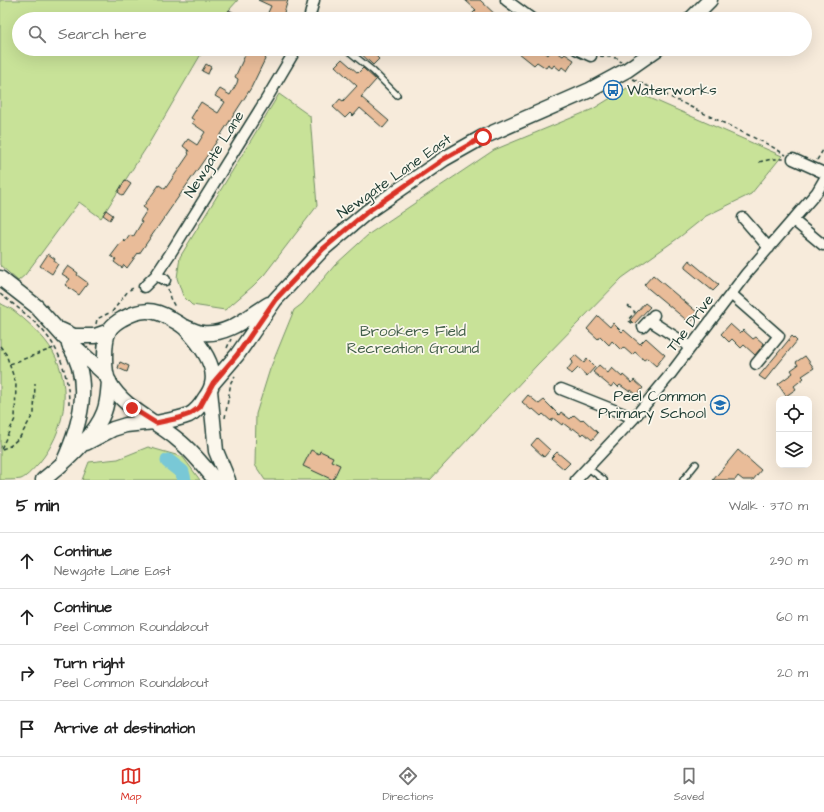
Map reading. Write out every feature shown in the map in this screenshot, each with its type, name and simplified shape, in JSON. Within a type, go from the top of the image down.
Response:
[{"type":"main road","points":[[698,12],[710,0]]},
{"type":"main road","name":"Newgate Lane East","points":[[211,387],[237,355],[275,300],[323,249],[367,212],[444,159],[483,137],[590,90],[627,70],[647,56]]},
{"type":"main road","points":[[0,278],[36,306],[108,379],[122,399],[182,443],[215,480]]},
{"type":"main road","name":"Newgate Lane East","points":[[184,327],[202,333],[229,329],[275,300]]},
{"type":"main road","points":[[61,333],[74,336],[95,336],[109,331],[120,320],[133,313],[146,310],[165,316],[184,327],[200,345],[210,364],[216,451],[228,480]]},
{"type":"main road","points":[[43,480],[80,447],[99,422],[104,412],[107,403],[108,379],[105,348],[109,331]]},
{"type":"main road","points":[[61,333],[73,351],[81,373],[83,386],[78,424],[63,463]]},
{"type":"main road","points":[[80,447],[113,428],[179,418],[190,414],[200,407],[211,387]]},
{"type":"street","points":[[311,12],[314,0]]},
{"type":"street","points":[[506,0],[522,12]]},
{"type":"street","name":"Newgate Lane","points":[[144,286],[164,279],[292,56]]},
{"type":"street","points":[[792,159],[824,173]]},
{"type":"street","name":"The Drive","points":[[576,480],[634,418],[731,294],[817,192],[824,180]]},
{"type":"street","points":[[743,218],[769,248]]},
{"type":"street","points":[[793,220],[823,244]]},
{"type":"street","points":[[731,294],[779,336],[756,364]]},
{"type":"street","points":[[649,321],[691,347]]},
{"type":"street","points":[[561,389],[634,418]]},
{"type":"lane","points":[[355,56],[373,71],[397,95]]},
{"type":"lane","points":[[683,480],[696,464]]},
{"type":"lane","points":[[588,468],[604,480]]},
{"type":"path","points":[[590,56],[617,58],[627,70],[631,78],[769,145],[792,159]]},
{"type":"path","points":[[813,169],[824,150]]},
{"type":"path","points":[[759,162],[772,159],[792,159]]},
{"type":"path","points":[[164,279],[170,298],[177,312]]},
{"type":"path","points":[[0,294],[25,314],[48,338],[60,358],[66,377],[69,404]]},
{"type":"path","points":[[628,306],[635,312],[628,320],[637,327],[649,321]]},
{"type":"path","points":[[0,346],[6,354],[16,384],[15,419],[0,450]]},
{"type":"path","points":[[10,364],[54,348]]},
{"type":"path","points":[[225,418],[231,382],[238,372]]},
{"type":"path","points":[[0,450],[10,446],[20,437],[34,413],[35,383]]},
{"type":"green space","points":[[0,0],[238,0],[228,12],[12,12],[12,56],[200,56],[148,145],[101,218],[79,202],[25,275],[18,281],[0,265]]},
{"type":"green space","name":"Brookers Field Recreation Ground","points":[[627,88],[782,156],[751,194],[706,216],[681,236],[622,278],[537,365],[430,480],[265,480],[255,465],[256,414],[270,369],[294,310],[302,304],[335,265],[369,234],[494,150],[593,109]]},
{"type":"green space","points":[[279,94],[310,116],[317,206],[264,275],[225,310],[192,305],[183,296],[177,278],[180,257]]},
{"type":"green space","points":[[0,303],[18,314],[35,329],[50,346],[59,366],[63,380],[63,409],[55,438],[48,451],[31,472],[21,479],[16,480],[0,480]]},
{"type":"green space","points":[[148,447],[183,457],[200,480],[82,480],[89,462],[118,459]]},
{"type":"building","points":[[258,0],[288,0],[284,12],[268,12],[271,6]]},
{"type":"building","points":[[465,0],[480,0],[493,12],[474,12],[476,10]]},
{"type":"building","points":[[245,56],[267,56],[251,88],[211,150],[139,254],[138,253],[127,268],[124,265],[122,268],[114,262],[116,259],[111,256],[123,240],[125,242],[130,235],[133,237],[147,210],[143,207],[159,185],[165,189],[189,154],[189,151],[183,146],[188,139],[197,145],[205,132],[192,123],[194,120],[191,118],[201,102],[218,113],[225,102],[215,96],[220,89],[230,95],[237,83],[238,79],[235,77]]},
{"type":"building","points":[[363,56],[376,56],[379,59],[373,65]]},
{"type":"building","points":[[523,56],[568,56],[574,60],[567,71],[562,67],[560,70],[554,65],[552,68],[548,65],[546,68],[537,62],[534,65]]},
{"type":"building","points":[[342,59],[358,73],[363,68],[376,80],[361,97],[389,121],[383,128],[360,108],[353,116],[350,113],[345,118],[333,107],[340,99],[343,101],[357,86],[335,66]]},
{"type":"building","points":[[206,64],[211,67],[208,74],[202,71]]},
{"type":"building","points":[[125,180],[131,184],[123,196],[118,192]]},
{"type":"building","points":[[106,210],[113,215],[110,220],[103,215]]},
{"type":"building","points":[[48,254],[55,259],[54,261],[58,264],[52,274],[40,266]]},
{"type":"building","points":[[689,260],[719,285],[713,291],[685,268],[685,265]]},
{"type":"building","points":[[68,266],[88,283],[79,295],[65,285],[70,279],[62,274]]},
{"type":"building","points":[[653,275],[698,313],[690,323],[644,285]]},
{"type":"building","points":[[645,303],[650,307],[634,324],[630,320]]},
{"type":"building","points":[[598,316],[610,327],[613,323],[622,332],[624,330],[640,344],[646,338],[665,355],[656,366],[647,358],[644,360],[635,352],[632,355],[623,347],[621,350],[612,341],[609,345],[600,336],[598,339],[587,329]]},
{"type":"building","points":[[730,324],[740,333],[743,330],[753,339],[756,337],[764,344],[755,355],[744,345],[741,348],[732,339],[729,342],[721,334]]},
{"type":"building","points":[[792,336],[797,341],[765,380],[759,376]]},
{"type":"building","points":[[575,355],[584,363],[587,359],[595,367],[587,376],[578,368],[572,374],[567,370],[573,362],[571,360]]},
{"type":"building","points":[[805,356],[814,368],[802,376],[804,378],[794,386],[796,389],[786,396],[778,384],[793,373],[791,370],[798,365],[796,362]]},
{"type":"building","points":[[120,362],[129,366],[127,372],[118,368]]},
{"type":"building","points":[[599,365],[608,373],[612,368],[622,377],[623,375],[632,383],[634,380],[643,388],[637,395],[631,390],[630,392],[620,385],[618,387],[614,383],[611,387],[593,372]]},
{"type":"building","points":[[528,395],[539,404],[544,400],[559,415],[561,412],[570,419],[574,415],[581,421],[583,419],[598,433],[592,440],[584,433],[582,435],[563,423],[562,425],[553,418],[551,421],[543,414],[541,416],[522,402]]},
{"type":"building","points":[[537,438],[550,450],[544,457],[531,445]]},
{"type":"building","points":[[311,450],[319,454],[320,451],[333,457],[331,461],[340,465],[333,480],[303,466]]},
{"type":"building","points":[[738,450],[761,470],[753,480],[743,480],[738,476],[735,480],[713,480]]},
{"type":"building","points":[[557,452],[570,463],[564,469],[551,458]]},
{"type":"waterway","points":[[168,461],[182,472],[184,480]]},
{"type":"place","name":"Waterworks","points":[[613,90]]},
{"type":"place","name":"Peel Common Primary School","points":[[720,405]]},
{"type":"route","points":[[132,408],[156,423],[190,414],[200,407],[213,383],[237,355],[275,300],[323,249],[367,212],[444,159],[483,137]]}]
